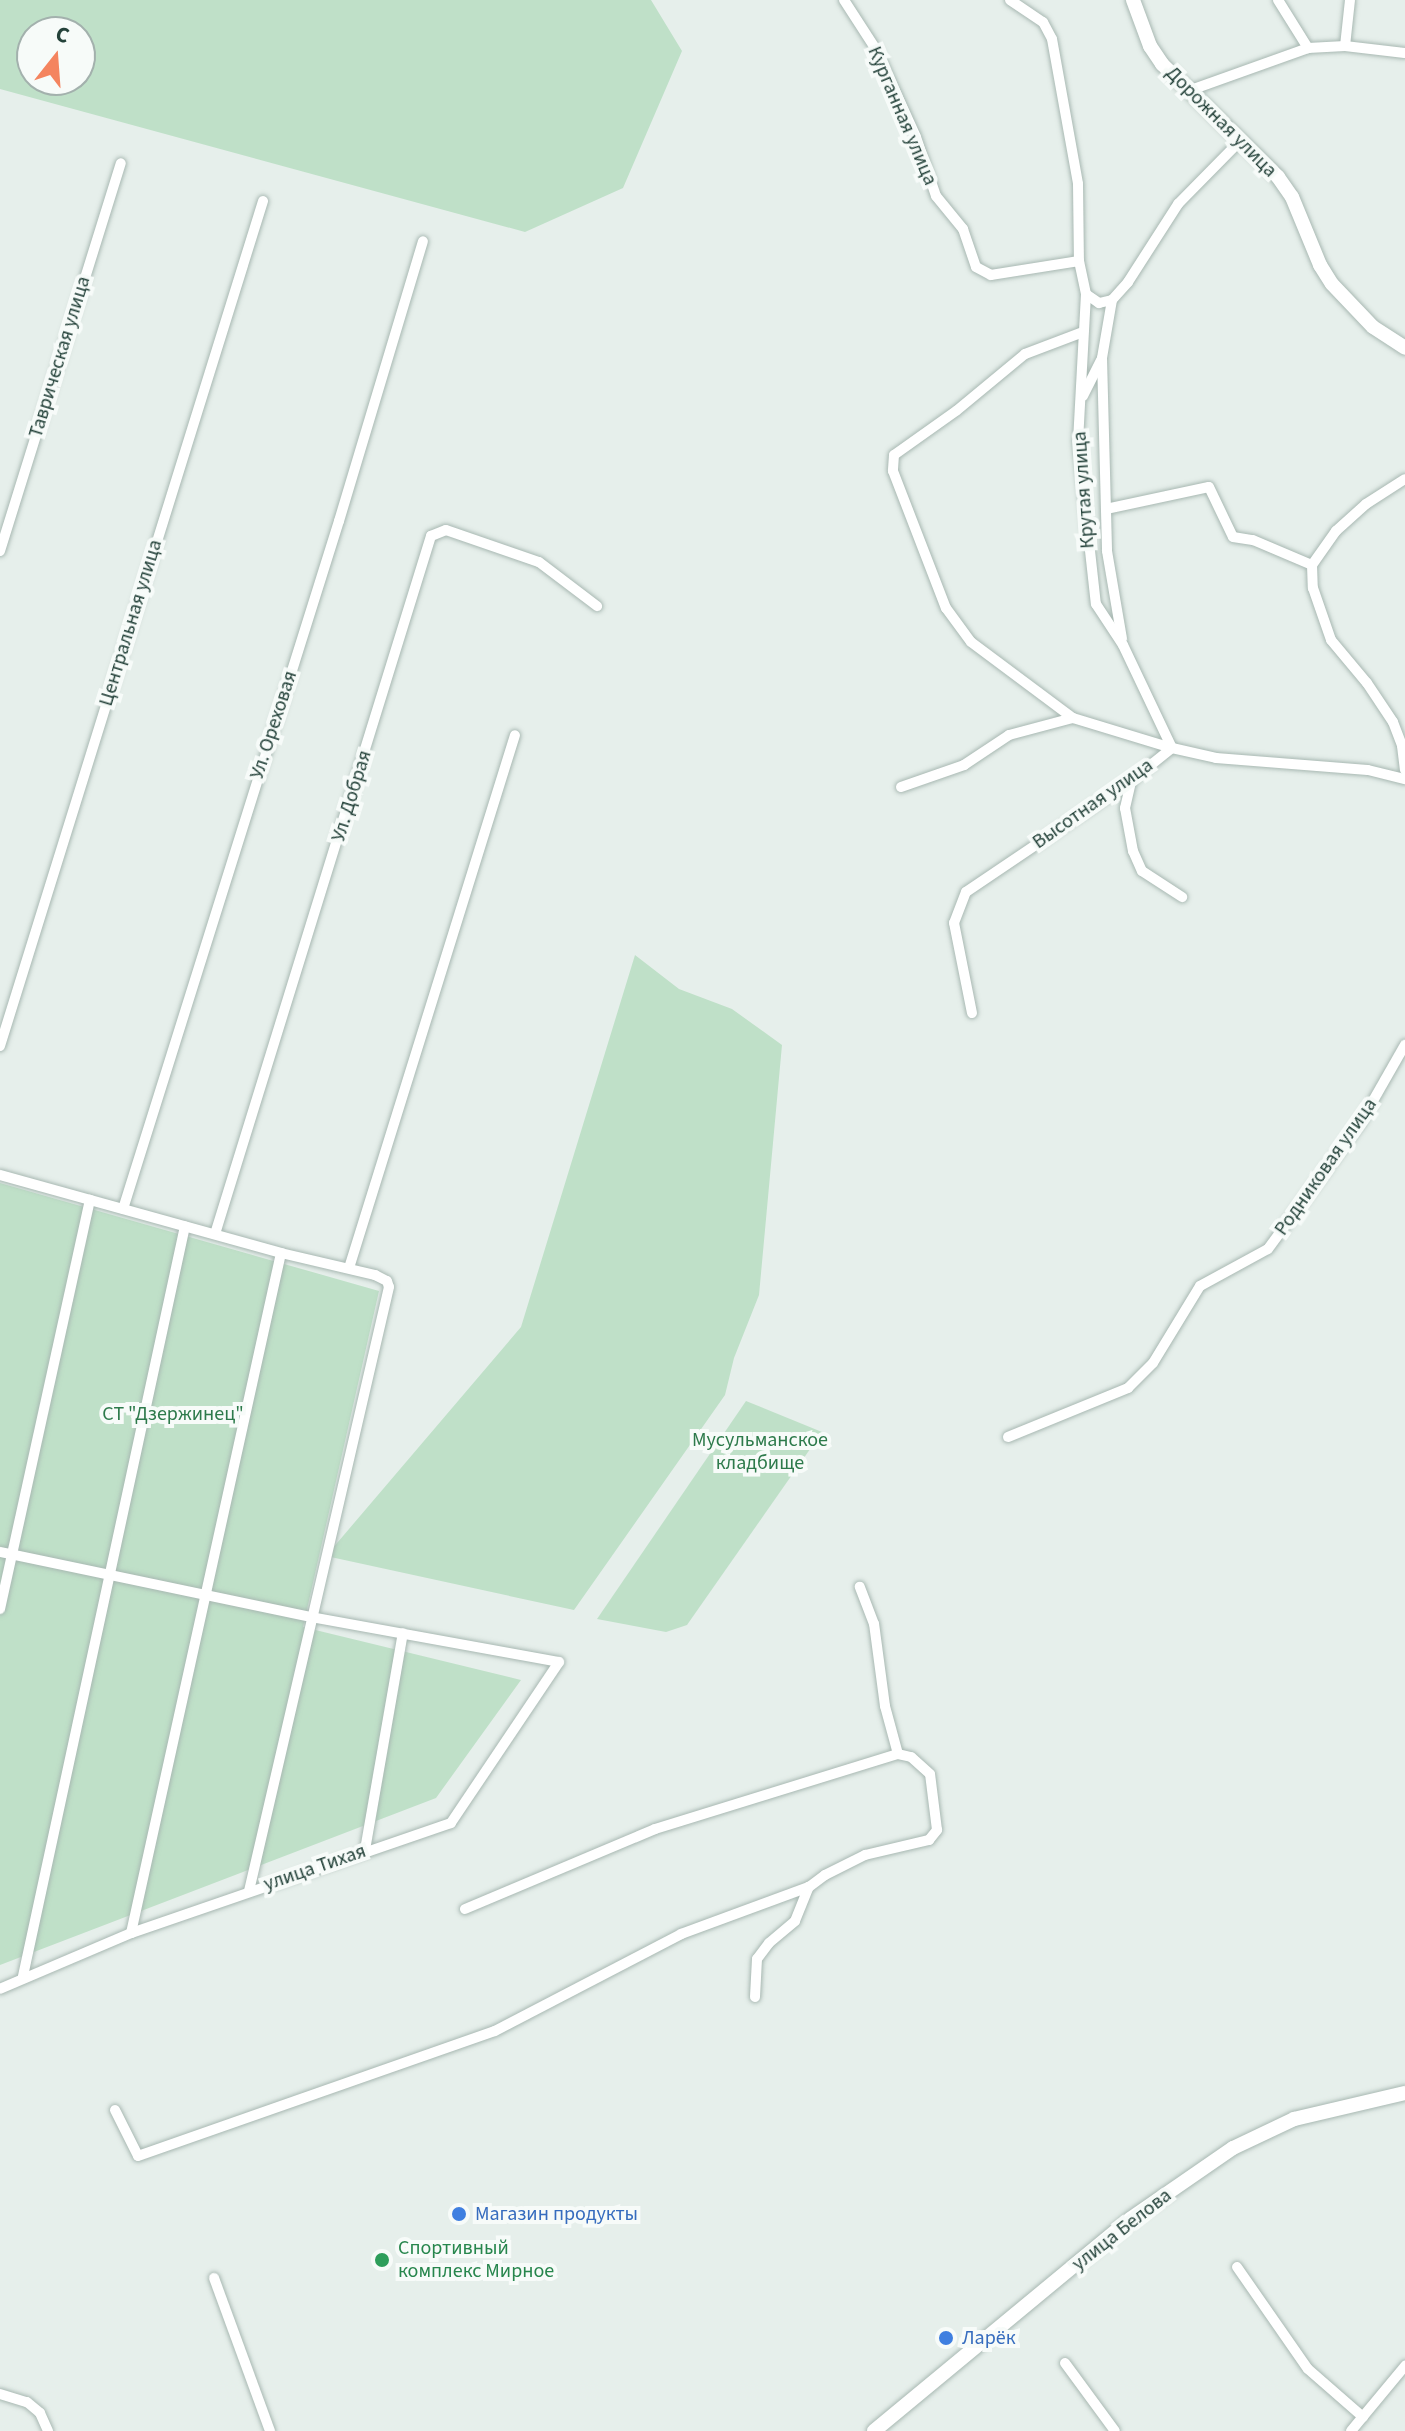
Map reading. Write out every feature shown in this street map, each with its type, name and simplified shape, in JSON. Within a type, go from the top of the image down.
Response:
[{"type":"main road","name":"Дорожная улица","points":[[1133,0],[1150,46],[1188,91],[1278,177],[1292,197],[1320,265],[1332,284],[1373,327],[1405,348]]},
{"type":"main road","name":"улица Белова","points":[[874,2431],[1130,2219],[1233,2148],[1294,2119],[1405,2093]]},
{"type":"street","name":"Курганная улица","points":[[844,0],[877,51],[916,137],[936,196],[963,229],[976,267],[991,275],[1079,261]]},
{"type":"street","name":"Крутая улица","points":[[1010,0],[1043,22],[1052,39],[1078,184],[1079,261],[1086,294],[1078,442],[1096,604],[1123,645],[1172,748]]},
{"type":"street","points":[[1278,0],[1308,48]]},
{"type":"street","points":[[1345,46],[1350,0]]},
{"type":"street","points":[[1188,91],[1308,48],[1345,46],[1405,53]]},
{"type":"street","points":[[1123,645],[1107,551],[1102,358],[1112,300],[1128,282],[1178,204],[1239,142]]},
{"type":"street","name":"Таврическая улица","points":[[0,551],[121,163]]},
{"type":"street","name":"Центральная улица","points":[[0,1046],[263,201]]},
{"type":"street","name":"Ул. Ореховая","points":[[123,1209],[339,521],[423,241]]},
{"type":"street","points":[[1086,294],[1099,303],[1112,300]]},
{"type":"street","name":"Высотная улица","points":[[1083,332],[1025,354],[956,411],[894,455],[892,464],[946,608],[971,642],[1073,718],[1172,748]]},
{"type":"street","points":[[1081,399],[1102,358]]},
{"type":"street","points":[[1405,479],[1346,522],[1324,545],[1312,565],[1313,588],[1331,640],[1378,698],[1404,745],[1405,770]]},
{"type":"street","points":[[1106,509],[1209,487],[1233,537],[1253,540],[1312,565]]},
{"type":"street","name":"Ул. Добрая","points":[[215,1234],[431,536],[446,530],[539,562],[597,606]]},
{"type":"street","points":[[901,787],[964,765],[1009,735],[1073,718]]},
{"type":"street","points":[[349,1268],[515,735]]},
{"type":"street","points":[[1172,748],[1216,758],[1368,770],[1405,779]]},
{"type":"street","name":"Высотная улица","points":[[972,1013],[954,923],[966,892],[1132,780],[1172,748]]},
{"type":"street","points":[[1132,780],[1125,808],[1133,851],[1142,871],[1182,897]]},
{"type":"street","name":"Родниковая улица","points":[[1008,1437],[1128,1388],[1145,1371],[1200,1286],[1268,1249],[1361,1122],[1405,1045]]},
{"type":"street","points":[[0,1175],[281,1253],[382,1277],[390,1293],[311,1617],[249,1891]]},
{"type":"street","points":[[0,1609],[6,1553],[90,1200]]},
{"type":"street","points":[[23,1976],[185,1226]]},
{"type":"street","points":[[131,1933],[208,1596],[281,1253]]},
{"type":"street","points":[[6,1553],[109,1577],[403,1633],[365,1850]]},
{"type":"street","points":[[860,1587],[874,1624],[885,1706],[898,1754]]},
{"type":"street","name":"улица Тихая","points":[[0,1989],[23,1976],[131,1933],[365,1850],[451,1823],[559,1662],[403,1633]]},
{"type":"street","points":[[115,2110],[138,2156],[495,2031],[681,1934],[809,1887],[825,1875],[865,1855],[929,1840],[936,1834],[930,1774],[911,1757],[898,1754],[655,1829],[465,1909]]},
{"type":"street","points":[[755,1997],[757,1959],[769,1943],[795,1921],[809,1887]]},
{"type":"street","points":[[1237,2267],[1308,2369],[1363,2417]]},
{"type":"street","points":[[214,2278],[270,2431]]},
{"type":"street","points":[[1065,2363],[1115,2431]]},
{"type":"street","points":[[1351,2431],[1405,2366]]},
{"type":"street","points":[[0,2394],[27,2402],[40,2413],[48,2431]]},
{"type":"green space","points":[[0,0],[651,0],[682,51],[623,188],[525,232],[26,96],[96,96],[96,16],[16,16],[16,93],[0,89]]},
{"type":"green space","points":[[635,955],[679,989],[732,1009],[782,1045],[759,1295],[734,1358],[725,1395],[574,1610],[326,1556],[521,1327]]},
{"type":"green space","name":"СТ \"Дзержинец\"","points":[[0,1183],[379,1291],[303,1627],[521,1680],[436,1798],[0,1965]]},
{"type":"green space","name":"Мусульманское кладбище","points":[[746,1401],[822,1432],[687,1625],[666,1632],[597,1619]]},
{"type":"place","name":"Магазин продукты","points":[[459,2214]]},
{"type":"place","name":"Спортивный комплекс Мирное","points":[[382,2260]]},
{"type":"place","name":"Ларёк","points":[[946,2338]]}]
